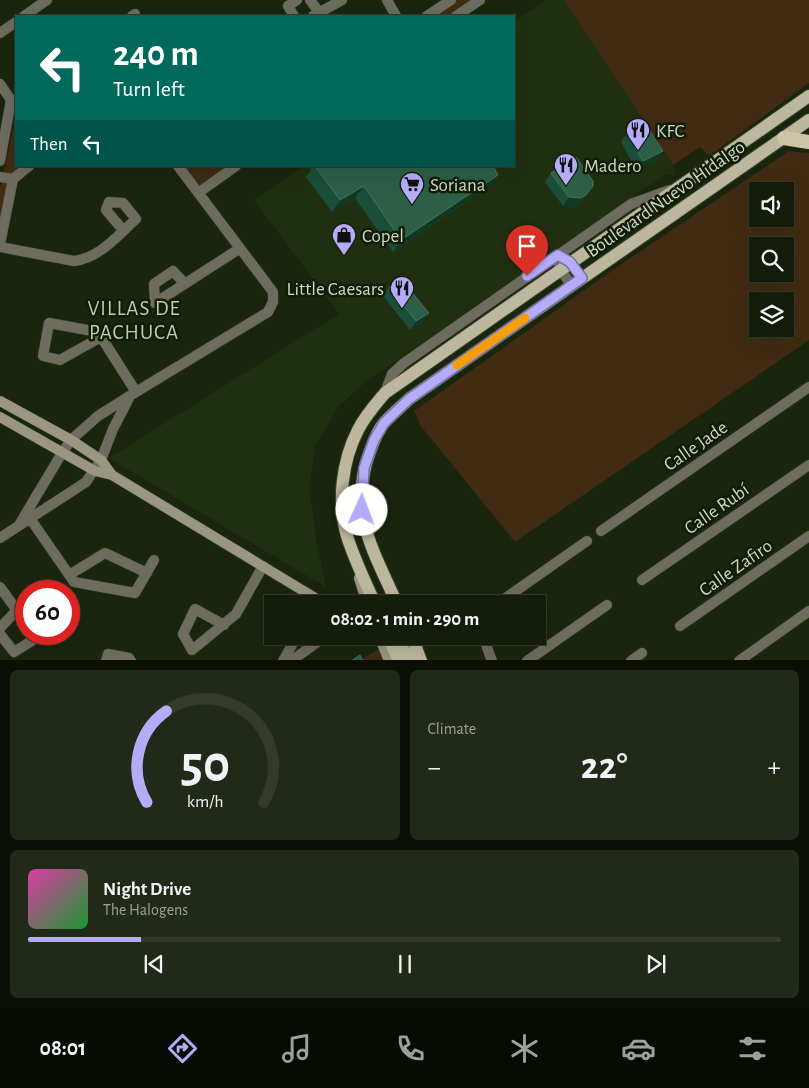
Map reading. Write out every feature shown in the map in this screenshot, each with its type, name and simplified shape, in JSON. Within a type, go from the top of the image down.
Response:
[{"type":"highway","points":[[784,138],[809,142]]},
{"type":"main road","name":"Boulevard Nuevo Hidalgo","points":[[371,595],[347,535],[342,511],[344,477],[346,461],[357,431],[368,413],[385,393],[565,265],[809,96]]},
{"type":"main road","name":"Boulevard Nuevo Hidalgo","points":[[394,595],[366,534],[362,510],[364,468],[374,440],[384,423],[409,399],[809,120]]},
{"type":"main road","points":[[0,402],[71,440],[101,460],[112,474],[308,595]]},
{"type":"main road","points":[[0,417],[95,471],[112,474]]},
{"type":"main road","points":[[358,564],[359,582],[364,595]]},
{"type":"main road","points":[[378,645],[387,656]]},
{"type":"main road","points":[[392,645],[398,660]]},
{"type":"main road","points":[[399,645],[413,660]]},
{"type":"main road","points":[[415,645],[421,660]]},
{"type":"street","points":[[26,15],[48,0]]},
{"type":"street","points":[[293,15],[288,6],[297,0]]},
{"type":"street","points":[[310,0],[316,14],[342,0]]},
{"type":"street","points":[[387,0],[395,15]]},
{"type":"street","points":[[428,15],[451,0]]},
{"type":"street","points":[[458,15],[480,0]]},
{"type":"street","points":[[0,33],[15,23]]},
{"type":"street","points":[[0,84],[14,100],[0,161]]},
{"type":"street","points":[[28,167],[13,179],[0,246],[74,261],[85,260],[95,255],[123,230]]},
{"type":"street","points":[[28,516],[71,440],[98,416],[268,312],[273,302],[272,292],[179,167]]},
{"type":"street","points":[[198,193],[235,167]]},
{"type":"street","points":[[0,177],[13,179]]},
{"type":"street","points":[[385,393],[392,374],[404,363],[631,204],[680,186]]},
{"type":"street","points":[[185,284],[173,271],[154,284],[155,303],[185,284],[239,249]]},
{"type":"street","points":[[558,255],[577,282]]},
{"type":"street","points":[[101,337],[60,360],[43,356],[49,323],[98,332],[101,337],[133,394]]},
{"type":"street","name":"Calle Jade","points":[[601,531],[809,387]]},
{"type":"street","points":[[0,538],[19,525],[28,516],[86,482],[101,460],[113,429],[133,394]]},
{"type":"street","points":[[98,416],[105,418],[113,429]]},
{"type":"street","name":"Calle Rubí","points":[[642,580],[809,465]]},
{"type":"street","points":[[36,499],[40,504],[47,506]]},
{"type":"street","points":[[28,516],[74,582],[135,593],[154,560]]},
{"type":"street","name":"Calle Zafiro","points":[[680,626],[809,536]]},
{"type":"street","points":[[510,595],[587,541]]},
{"type":"street","points":[[69,575],[105,553],[147,573]]},
{"type":"street","points":[[224,624],[236,614],[263,566]]},
{"type":"street","points":[[0,587],[15,610]]},
{"type":"street","points":[[527,660],[607,605]]},
{"type":"street","points":[[739,660],[809,611]]},
{"type":"street","points":[[0,628],[15,612]]},
{"type":"street","points":[[0,634],[14,652],[26,645]]},
{"type":"street","points":[[283,660],[292,645]]},
{"type":"street","points":[[305,645],[309,648]]},
{"type":"street","points":[[291,660],[313,645]]},
{"type":"street","points":[[486,645],[492,660]]},
{"type":"street","points":[[631,660],[642,653]]},
{"type":"street","points":[[106,660],[108,654],[131,660]]},
{"type":"shaded area","points":[[454,0],[473,0],[451,15],[432,15]]},
{"type":"shaded area","points":[[547,0],[564,0],[673,165],[676,177],[666,174],[363,384],[337,408],[315,447],[309,489],[317,544],[326,587],[109,458],[339,314],[254,200],[303,167],[515,167],[515,21]]},
{"type":"shaded area","points":[[564,0],[809,0],[809,83],[709,156],[700,147],[673,165]]},
{"type":"shaded area","points":[[15,121],[15,167],[23,167],[11,177],[0,238],[0,188]]},
{"type":"shaded area","points":[[789,151],[809,153],[809,340],[515,542],[420,425],[414,411],[617,267]]},
{"type":"shaded area","points":[[183,167],[230,167],[199,188]]},
{"type":"shaded area","points":[[386,645],[394,660],[362,660]]},
{"type":"building","points":[[644,122],[663,151],[643,161],[627,133]]},
{"type":"building","points":[[576,157],[593,181],[593,186],[581,198],[569,197],[551,173]]},
{"type":"building","name":"Soriana","points":[[316,167],[494,167],[498,175],[401,240],[364,186],[340,200]]},
{"type":"building","points":[[400,278],[429,313],[416,321],[389,287]]},
{"type":"building","points":[[360,655],[362,660],[352,660]]},
{"type":"slow traffic","points":[[457,365],[525,318]]},
{"type":"place","name":"KFC","points":[[638,151]]},
{"type":"place","name":"Madero","points":[[566,186]]},
{"type":"place","name":"Soriana","points":[[412,205]]},
{"type":"place","name":"Copel","points":[[344,256]]},
{"type":"place","name":"Little Caesars","points":[[402,309]]},
{"type":"district","name":"VILLAS DE PACHUCA","points":[[134,320]]},
{"type":"route","points":[[362,510],[364,468],[374,440],[384,423],[409,399],[582,278],[570,262],[558,255],[527,276]]}]
